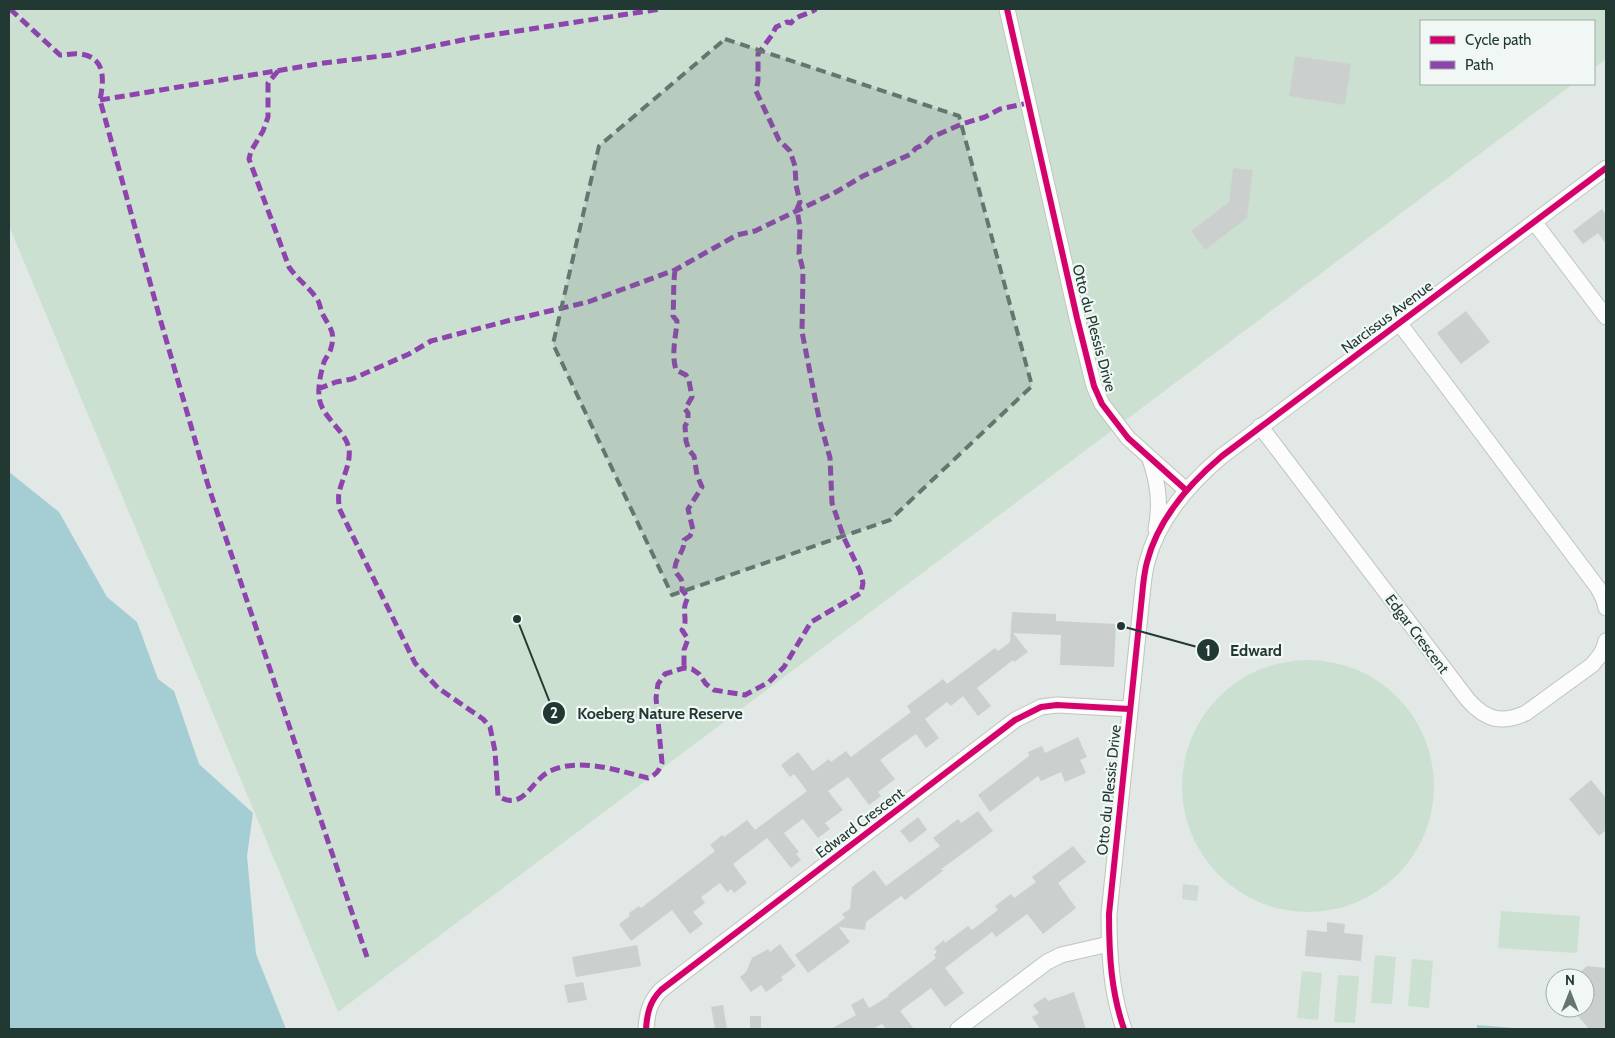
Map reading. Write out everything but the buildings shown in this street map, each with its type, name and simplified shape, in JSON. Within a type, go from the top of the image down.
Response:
[{"type":"street","name":"Otto du Plessis Drive","points":[[1007,9],[1094,386],[1102,404],[1128,438],[1186,490],[1169,515],[1154,543],[1147,562],[1129,709],[1109,914],[1109,944],[1114,994],[1124,1029]]},
{"type":"street","name":"Narcissus Avenue","points":[[1186,490],[1213,463],[1260,426],[1400,324],[1606,168]]},
{"type":"street","points":[[1535,223],[1606,317]]},
{"type":"street","points":[[1400,324],[1598,588],[1606,608]]},
{"type":"street","name":"Edgar Crescent","points":[[1260,426],[1477,710],[1488,716],[1501,719],[1514,718],[1526,713],[1592,665],[1602,652],[1606,640]]},
{"type":"street","points":[[1150,458],[1159,491],[1158,521],[1154,543]]},
{"type":"street","name":"Edward Crescent","points":[[646,1029],[650,1006],[654,997],[661,990],[1015,720],[1041,707],[1057,705],[1129,709]]},
{"type":"street","points":[[958,1029],[1047,962],[1061,955],[1109,944]]},
{"type":"highlighted area","points":[[725,39],[959,116],[1032,386],[890,520],[672,595],[553,344],[599,146]]},
{"type":"shaded area","points":[[1183,884],[1199,886],[1197,901],[1182,899]]},
{"type":"green space","points":[[9,9],[1606,9],[1606,59],[1595,67],[1595,20],[1420,20],[1420,85],[1572,85],[338,1012],[9,226]]},
{"type":"green space","points":[[1296,660],[1320,660],[1356,669],[1388,688],[1406,706],[1425,738],[1429,749],[1434,774],[1432,811],[1425,834],[1406,866],[1388,884],[1356,903],[1345,907],[1320,912],[1296,912],[1260,903],[1228,884],[1210,866],[1191,834],[1187,823],[1182,798],[1182,774],[1191,738],[1210,706],[1228,688],[1260,669],[1271,665]]},
{"type":"green space","points":[[1501,911],[1580,916],[1577,953],[1498,948]]},
{"type":"green space","points":[[1375,955],[1396,957],[1392,1004],[1371,1003]]},
{"type":"green space","points":[[1412,959],[1433,961],[1429,1008],[1408,1006]]},
{"type":"green space","points":[[1302,971],[1322,973],[1318,1020],[1297,1018]]},
{"type":"green space","points":[[1338,975],[1359,976],[1355,1023],[1334,1022]]},
{"type":"water","points":[[9,472],[59,512],[107,597],[137,622],[158,679],[174,691],[199,764],[253,813],[247,856],[256,954],[286,1029],[9,1029]]},
{"type":"water","points":[[1477,1025],[1526,1029],[1477,1029]]},
{"type":"marked path","points":[[10,9],[60,55],[77,54],[88,56],[99,65],[102,77],[100,100],[208,485],[367,957]]},
{"type":"marked path","points":[[100,100],[324,63],[390,55],[472,38],[661,9]]},
{"type":"marked path","points":[[278,71],[268,83],[268,117],[249,159],[289,267],[317,299],[332,333],[332,342],[323,366],[319,392],[320,403],[323,409],[348,445],[349,457],[339,493],[339,508],[415,663],[438,688],[483,719],[490,727],[495,751],[498,796],[507,800],[514,800],[521,798],[550,771],[562,767],[587,765],[648,778],[653,776],[662,763],[656,698],[658,684],[665,674],[684,668],[692,669],[714,690],[745,695],[769,682],[784,667],[811,622],[861,593],[863,583],[860,571],[844,538],[832,503],[830,458],[819,418],[802,332],[803,270],[799,254],[800,229],[797,209],[800,202],[796,185],[795,166],[790,151],[779,140],[756,91],[758,54],[776,27],[787,22],[791,23],[796,18],[816,9]]},
{"type":"marked path","points":[[318,389],[336,382],[352,379],[409,354],[431,341],[588,302],[675,270],[737,235],[755,231],[836,192],[863,176],[911,154],[930,138],[962,124],[985,117],[1000,109],[1028,103]]},
{"type":"marked path","points":[[675,270],[673,316],[677,321],[674,351],[675,364],[676,370],[686,375],[689,381],[692,397],[685,409],[688,413],[688,421],[685,426],[686,441],[689,450],[694,456],[697,475],[702,487],[688,509],[693,530],[690,536],[684,540],[675,567],[681,580],[682,590],[688,597],[685,605],[685,624],[682,630],[688,639],[684,650],[684,668]]},
{"type":"cycle path","points":[[1007,9],[1094,386],[1102,404],[1128,438],[1186,490]]},
{"type":"cycle path","points":[[1124,1029],[1116,1001],[1112,973],[1109,914],[1144,579],[1147,562],[1159,531],[1187,490],[1222,456],[1606,168]]},
{"type":"cycle path","points":[[646,1029],[650,1008],[654,998],[661,990],[1015,720],[1041,707],[1057,705],[1129,709]]},
{"type":"place","name":"Koeberg Nature Reserve","points":[[517,619]]},
{"type":"place","name":"Edward","points":[[1121,626]]}]
